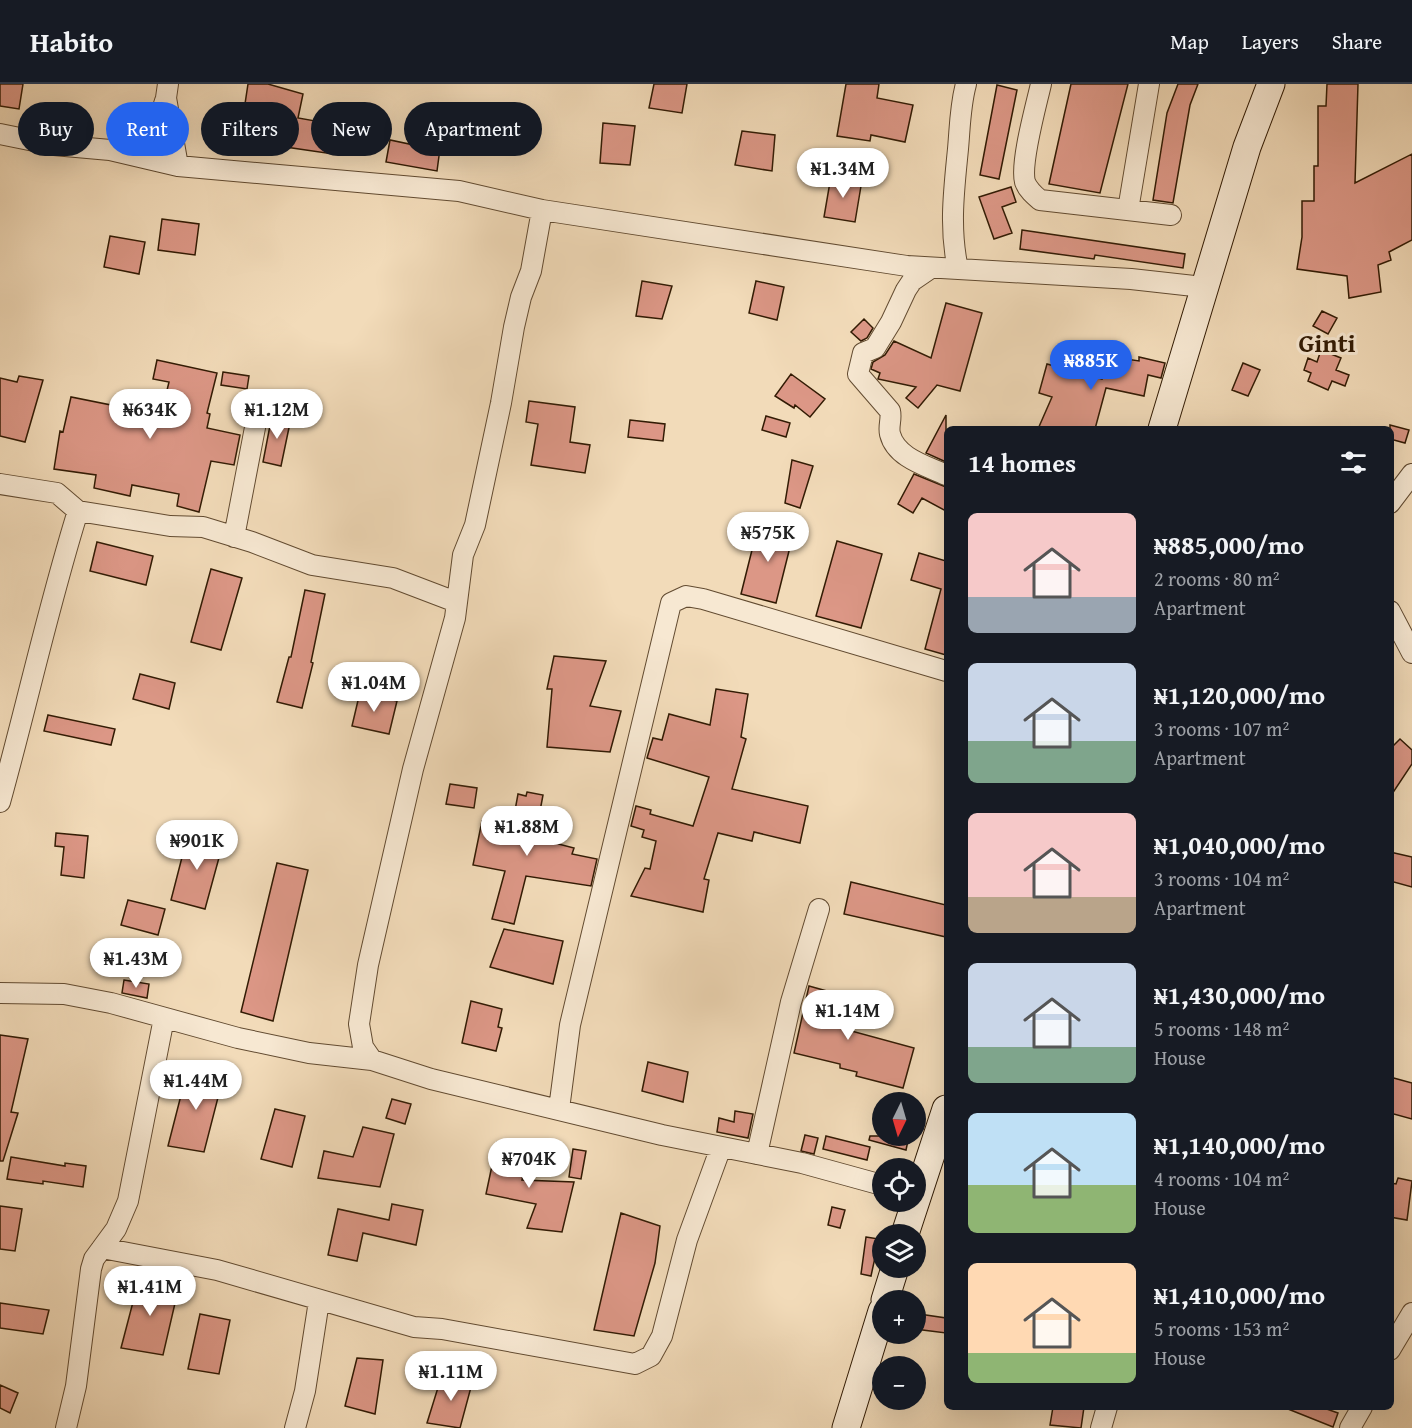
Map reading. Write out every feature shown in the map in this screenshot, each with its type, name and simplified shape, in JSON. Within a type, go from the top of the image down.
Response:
[{"type":"main road","points":[[1163,426],[1247,147],[1271,84]]},
{"type":"main road","points":[[926,1168],[944,1115]]},
{"type":"main road","points":[[846,1428],[872,1344]]},
{"type":"street","points":[[958,269],[951,234],[960,105],[966,84]]},
{"type":"street","points":[[1041,84],[1024,167],[1025,182],[1030,191],[1040,200],[1171,215]]},
{"type":"street","points":[[1128,210],[1149,84]]},
{"type":"street","points":[[152,160],[154,136],[167,91]]},
{"type":"street","points":[[167,91],[178,166]]},
{"type":"street","points":[[0,134],[54,146],[110,150],[178,166],[431,187],[542,210],[931,268],[1131,279],[1203,287]]},
{"type":"street","points":[[372,1060],[363,1047],[359,1024],[368,965],[413,769],[455,618],[463,555],[475,525],[501,404],[514,327],[521,297],[531,271],[542,210]]},
{"type":"street","points":[[931,268],[912,281],[875,348],[863,353],[857,368],[858,374],[890,411],[889,432],[900,449],[913,460],[944,474]]},
{"type":"street","points":[[234,537],[258,412]]},
{"type":"street","points":[[1394,498],[1412,474]]},
{"type":"street","points":[[0,484],[57,493],[78,511],[170,526],[203,527],[312,565],[393,578],[456,602]]},
{"type":"street","points":[[0,802],[24,715],[50,603],[78,511]]},
{"type":"street","points":[[559,1109],[570,1025],[671,603],[686,596],[703,599],[944,670]]},
{"type":"street","points":[[1394,619],[1412,653]]},
{"type":"street","points":[[757,1154],[791,1002],[819,909]]},
{"type":"street","points":[[0,993],[64,994],[284,1049],[372,1060],[431,1079],[721,1147],[802,1163],[872,1182]]},
{"type":"street","points":[[66,1428],[76,1386],[91,1269],[102,1248],[116,1229],[128,1201],[164,1018]]},
{"type":"street","points":[[102,1248],[217,1270],[414,1327],[442,1329],[627,1364],[641,1362],[651,1356],[662,1336],[687,1240],[721,1147]]},
{"type":"street","points":[[295,1428],[305,1391],[319,1301]]},
{"type":"street","points":[[1394,1343],[1412,1313]]},
{"type":"street","points":[[1101,1428],[1106,1410]]},
{"type":"street","points":[[1350,1428],[1360,1410]]},
{"type":"building","points":[[0,84],[23,84],[18,109],[0,106]]},
{"type":"building","points":[[248,84],[268,84],[303,94],[299,113],[299,102],[245,102]]},
{"type":"building","points":[[654,84],[687,84],[682,113],[649,108]]},
{"type":"building","points":[[846,84],[879,84],[877,98],[913,105],[905,142],[871,135],[870,141],[837,136]]},
{"type":"building","points":[[1071,84],[1128,84],[1100,193],[1049,184]]},
{"type":"building","points":[[1178,84],[1198,84],[1190,105],[1173,203],[1153,200],[1167,113]]},
{"type":"building","points":[[1327,84],[1358,84],[1355,183],[1412,154],[1412,240],[1389,252],[1391,260],[1378,265],[1381,292],[1349,298],[1347,276],[1297,269],[1302,237],[1302,201],[1314,201],[1314,166],[1318,166],[1318,106],[1326,106]]},
{"type":"building","points":[[997,85],[1017,90],[999,179],[980,175]]},
{"type":"building","points":[[299,118],[311,120],[311,151],[299,149]]},
{"type":"building","points":[[603,123],[635,126],[630,165],[600,163]]},
{"type":"building","points":[[742,131],[775,135],[772,171],[735,165]]},
{"type":"building","points":[[392,140],[404,143],[404,156],[439,156],[437,171],[386,162],[387,156],[392,156]]},
{"type":"building","points":[[831,176],[862,180],[855,222],[824,217]]},
{"type":"building","points":[[1011,187],[1016,202],[1002,207],[1012,233],[994,239],[979,197]]},
{"type":"building","points":[[162,219],[199,224],[195,255],[158,250]]},
{"type":"building","points":[[1022,230],[1185,254],[1183,268],[1095,255],[1094,259],[1020,249]]},
{"type":"building","points":[[110,236],[145,242],[139,274],[104,267]]},
{"type":"building","points":[[642,281],[672,286],[662,319],[636,316]]},
{"type":"building","points":[[756,281],[784,287],[777,320],[749,313]]},
{"type":"building","points":[[946,303],[982,313],[960,391],[937,385],[918,408],[906,398],[916,387],[878,379],[880,373],[871,369],[873,362],[885,355],[894,341],[931,358]]},
{"type":"building","points":[[1322,311],[1337,318],[1328,334],[1313,326]]},
{"type":"building","points":[[864,319],[873,328],[867,338],[861,341],[851,332]]},
{"type":"building","points":[[1321,350],[1341,358],[1336,370],[1349,375],[1345,386],[1332,381],[1328,390],[1308,381],[1311,373],[1304,370],[1308,358],[1317,362]]},
{"type":"building","points":[[1106,356],[1139,361],[1139,357],[1165,363],[1161,378],[1148,375],[1144,396],[1106,388],[1096,426],[1039,426],[1052,397],[1039,393],[1047,364],[1102,379]]},
{"type":"building","points":[[157,360],[217,373],[207,413],[210,414],[207,428],[240,435],[234,465],[211,461],[199,512],[177,506],[179,494],[132,485],[130,496],[94,488],[96,475],[54,469],[60,431],[63,432],[71,397],[161,415],[169,382],[153,379]]},
{"type":"building","points":[[1243,363],[1260,370],[1248,396],[1232,390]]},
{"type":"building","points":[[223,372],[249,376],[247,389],[221,385]]},
{"type":"building","points":[[791,374],[825,399],[810,417],[795,405],[794,408],[775,396]]},
{"type":"building","points":[[19,376],[43,380],[25,442],[0,436],[0,378],[17,382]]},
{"type":"building","points":[[529,401],[575,407],[570,442],[590,445],[585,473],[531,465],[538,424],[526,422]]},
{"type":"building","points":[[272,415],[291,418],[281,466],[263,462]]},
{"type":"building","points":[[946,415],[944,461],[926,453]]},
{"type":"building","points":[[766,416],[790,423],[786,437],[762,430]]},
{"type":"building","points":[[630,420],[665,424],[663,441],[628,437]]},
{"type":"building","points":[[1394,426],[1409,430],[1405,443],[1394,440]]},
{"type":"building","points":[[792,460],[813,466],[800,508],[785,503]]},
{"type":"building","points":[[914,474],[944,486],[944,510],[922,498],[913,513],[898,504]]},
{"type":"building","points":[[759,522],[794,531],[776,603],[741,594]]},
{"type":"building","points":[[837,541],[882,554],[861,628],[816,616]]},
{"type":"building","points":[[97,542],[153,556],[146,585],[90,571]]},
{"type":"building","points":[[919,553],[944,560],[944,654],[925,649],[941,589],[911,580]]},
{"type":"building","points":[[211,569],[242,578],[221,650],[191,642]]},
{"type":"building","points":[[305,590],[325,594],[311,662],[313,663],[302,708],[277,702],[289,657],[291,657]]},
{"type":"building","points":[[554,656],[606,661],[590,706],[621,711],[610,752],[547,747],[552,689],[547,689]]},
{"type":"building","points":[[140,674],[175,683],[169,709],[133,699]]},
{"type":"building","points":[[716,689],[748,694],[741,737],[746,739],[732,789],[808,806],[800,843],[754,832],[752,841],[718,833],[704,879],[709,880],[703,912],[631,896],[645,868],[650,869],[656,841],[642,837],[644,830],[631,826],[636,806],[651,810],[650,814],[693,826],[709,777],[647,758],[653,738],[662,740],[669,714],[710,725]]},
{"type":"building","points":[[360,692],[397,701],[389,734],[352,726]]},
{"type":"building","points":[[48,715],[115,729],[111,745],[44,731]]},
{"type":"building","points":[[1400,739],[1412,750],[1412,764],[1394,791],[1394,745]]},
{"type":"building","points":[[450,784],[477,788],[474,808],[446,804]]},
{"type":"building","points":[[527,792],[543,795],[535,838],[574,848],[572,854],[597,859],[591,886],[526,876],[514,924],[492,919],[505,871],[473,865],[482,821],[512,827],[518,794],[526,796]]},
{"type":"building","points":[[56,833],[88,836],[84,878],[61,875],[64,847],[55,846]]},
{"type":"building","points":[[188,834],[223,843],[205,909],[171,900]]},
{"type":"building","points":[[1394,853],[1412,857],[1412,887],[1394,882]]},
{"type":"building","points":[[277,863],[308,870],[273,1021],[241,1012]]},
{"type":"building","points":[[851,882],[944,905],[944,937],[844,914]]},
{"type":"building","points":[[128,900],[165,909],[158,935],[121,925]]},
{"type":"building","points":[[504,929],[563,941],[553,984],[490,967]]},
{"type":"building","points":[[124,980],[149,984],[147,998],[122,993]]},
{"type":"building","points":[[809,986],[852,998],[844,1029],[914,1048],[903,1088],[856,1076],[857,1072],[840,1068],[840,1064],[794,1053]]},
{"type":"building","points":[[471,1001],[502,1009],[498,1027],[502,1028],[496,1051],[462,1043]]},
{"type":"building","points":[[0,1035],[28,1039],[11,1112],[18,1113],[3,1161],[0,1161]]},
{"type":"building","points":[[648,1062],[688,1072],[683,1102],[642,1091]]},
{"type":"building","points":[[188,1068],[223,1078],[204,1152],[168,1146]]},
{"type":"building","points":[[1394,1078],[1412,1083],[1412,1119],[1394,1114]]},
{"type":"building","points":[[392,1099],[411,1104],[405,1124],[386,1118]]},
{"type":"building","points":[[275,1109],[305,1116],[292,1167],[261,1159]]},
{"type":"building","points":[[735,1111],[753,1114],[748,1138],[717,1132],[719,1118],[734,1122]]},
{"type":"building","points":[[363,1127],[394,1134],[380,1187],[318,1178],[324,1151],[353,1157]]},
{"type":"building","points":[[805,1135],[818,1138],[814,1154],[801,1151]]},
{"type":"building","points":[[826,1136],[870,1147],[867,1160],[823,1149]]},
{"type":"building","points":[[497,1142],[529,1149],[522,1180],[574,1182],[562,1232],[527,1228],[536,1204],[486,1194]]},
{"type":"building","points":[[891,1146],[907,1146],[906,1150]]},
{"type":"building","points":[[573,1149],[586,1151],[581,1179],[569,1177]]},
{"type":"building","points":[[11,1157],[65,1166],[65,1163],[86,1166],[83,1187],[7,1179]]},
{"type":"building","points":[[1398,1178],[1412,1181],[1407,1220],[1394,1218],[1394,1184],[1396,1184]]},
{"type":"building","points":[[392,1204],[423,1210],[416,1245],[363,1233],[357,1261],[328,1255],[338,1209],[389,1220]]},
{"type":"building","points":[[0,1206],[22,1209],[15,1251],[0,1249]]},
{"type":"building","points":[[832,1207],[845,1210],[840,1228],[828,1225]]},
{"type":"building","points":[[621,1213],[660,1226],[655,1263],[634,1336],[594,1330]]},
{"type":"building","points":[[866,1237],[872,1238],[871,1276],[861,1274]]},
{"type":"building","points":[[139,1279],[179,1286],[163,1355],[121,1348]]},
{"type":"building","points":[[0,1303],[49,1310],[43,1334],[0,1328]]},
{"type":"building","points":[[200,1314],[230,1320],[219,1374],[188,1369]]},
{"type":"building","points":[[926,1315],[944,1318],[944,1333],[926,1330]]},
{"type":"building","points":[[357,1358],[383,1360],[375,1414],[345,1406]]},
{"type":"building","points":[[460,1371],[474,1376],[460,1428],[427,1423],[440,1381],[456,1384]]},
{"type":"building","points":[[0,1385],[18,1393],[10,1413],[0,1408]]},
{"type":"building","points":[[1052,1410],[1084,1410],[1081,1428],[1050,1425]]},
{"type":"building","points":[[1290,1410],[1330,1410],[1338,1413],[1333,1427]]},
{"type":"district","name":"Ginti","points":[[1327,342]]}]
